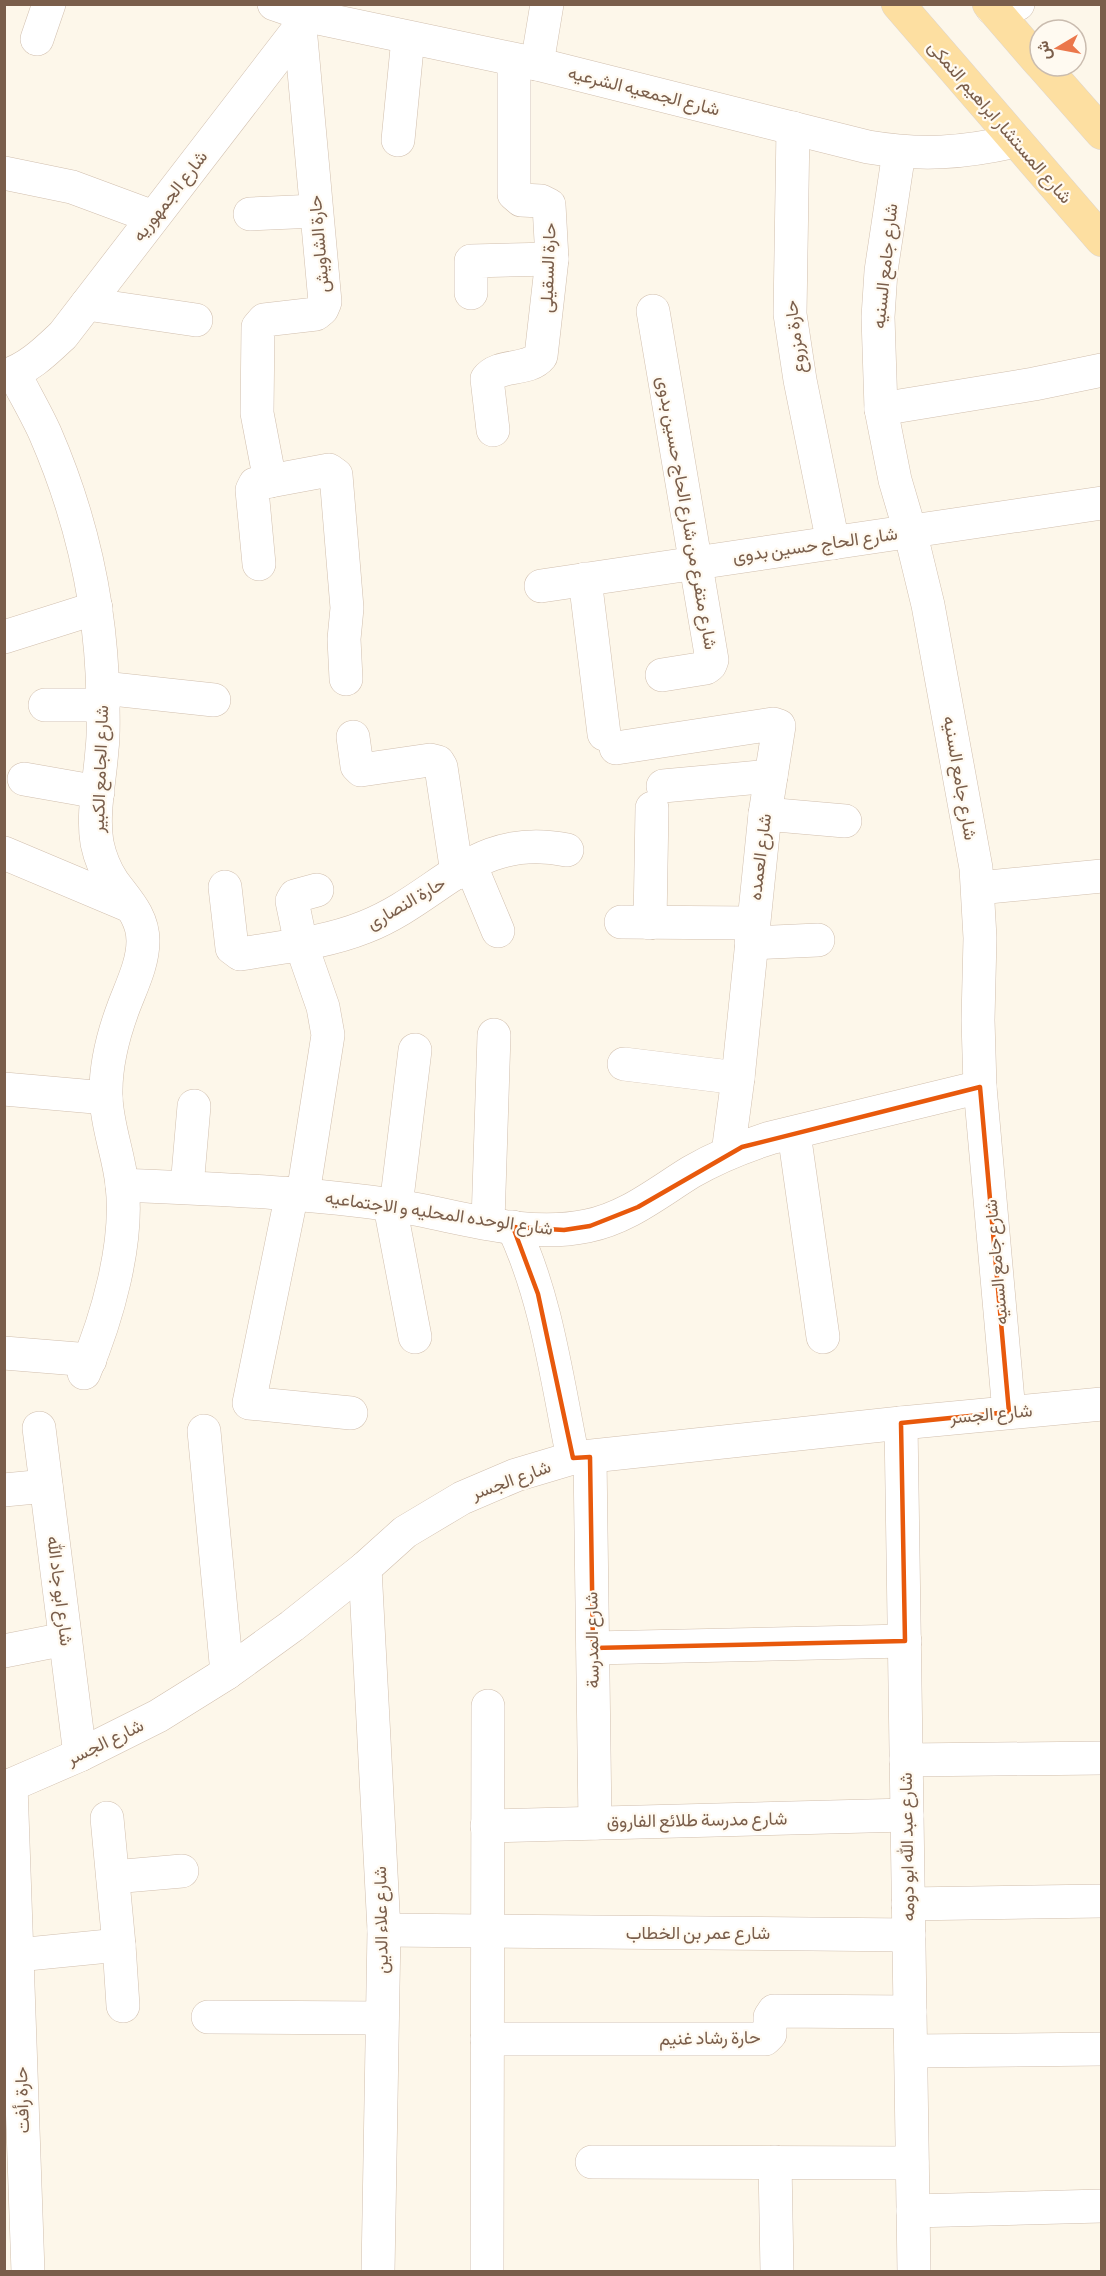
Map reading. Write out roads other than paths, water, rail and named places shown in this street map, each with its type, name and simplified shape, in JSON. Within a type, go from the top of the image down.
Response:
[{"type":"main road","name":"شارع المستشار ابراهيم النمكى","points":[[898,4],[1101,240]]},
{"type":"main road","points":[[1000,6],[1028,46]]},
{"type":"main road","points":[[1053,78],[1101,134]]},
{"type":"street","points":[[37,39],[49,4]]},
{"type":"street","name":"شارع الجمعيه الشرعيه","points":[[274,4],[307,16],[526,62],[868,147],[899,152],[938,154],[978,150],[1016,141]]},
{"type":"street","points":[[526,62],[548,4]]},
{"type":"street","name":"حارة الشاويش","points":[[270,481],[257,413],[258,327],[264,320],[316,314],[324,305],[316,211],[307,16]]},
{"type":"street","name":"شارع الجمهوريه","points":[[9,375],[42,355],[63,335],[307,16]]},
{"type":"street","points":[[398,140],[408,38]]},
{"type":"street","name":"حارة السقيلى","points":[[493,429],[487,379],[493,374],[536,363],[541,356],[552,259],[549,205],[541,201],[521,200],[514,194],[526,62]]},
{"type":"street","name":"حارة مزروع","points":[[793,128],[790,314],[800,380],[833,543]]},
{"type":"street","name":"شارع جامع السنيه","points":[[899,152],[881,271],[878,317],[881,409],[895,480],[910,531],[936,642],[973,849],[978,888],[980,938],[978,1020],[980,1087],[1010,1412]]},
{"type":"street","points":[[4,172],[72,187],[153,217]]},
{"type":"street","points":[[250,214],[316,211]]},
{"type":"street","points":[[471,292],[471,261],[552,259]]},
{"type":"street","points":[[87,304],[196,320]]},
{"type":"street","name":"شارع متفرع من شارع الحاج حسين بدوى","points":[[653,311],[712,660],[706,668],[662,675]]},
{"type":"street","points":[[881,409],[1004,390],[1101,370]]},
{"type":"street","name":"شارع الجامع الكبير","points":[[4,1353],[87,1366],[105,1318],[116,1274],[122,1230],[122,1185],[112,1142],[106,1098],[108,1067],[113,1036],[142,956],[143,939],[140,922],[111,879],[102,861],[97,841],[98,792],[103,748],[103,696],[100,640],[85,551],[45,433],[9,375]]},
{"type":"street","points":[[259,564],[252,490],[255,484],[329,470],[336,475],[347,608],[344,639],[346,679]]},
{"type":"street","name":"شارع الحاج حسين بدوى","points":[[541,586],[1101,503]]},
{"type":"street","name":"شارع العمده","points":[[585,579],[610,741],[773,724],[779,726],[765,814],[738,1078],[728,1153]]},
{"type":"street","points":[[4,637],[96,608]]},
{"type":"street","points":[[45,705],[103,696],[214,700]]},
{"type":"street","points":[[352,737],[357,766],[361,770],[430,760],[438,762],[464,868],[498,931]]},
{"type":"street","points":[[771,776],[657,797],[635,923],[818,940]]},
{"type":"street","points":[[24,779],[98,792]]},
{"type":"street","points":[[765,814],[845,821]]},
{"type":"street","name":"حارة النصارى","points":[[225,887],[232,946],[237,953],[323,940],[366,927],[387,917],[485,856],[517,847],[534,846],[567,850]]},
{"type":"street","points":[[4,853],[132,907]]},
{"type":"street","points":[[978,888],[1101,876]]},
{"type":"street","points":[[317,890],[295,896],[293,899],[301,944],[323,1007],[328,1035],[298,1194],[249,1403],[351,1413]]},
{"type":"street","points":[[494,1035],[500,1225]]},
{"type":"street","points":[[415,1337],[393,1206],[416,1050]]},
{"type":"street","points":[[624,1064],[738,1078]]},
{"type":"street","name":"شارع الوحده المحليه و الاجتماعيه","points":[[122,1185],[298,1194],[393,1206],[538,1231],[564,1230],[590,1226],[614,1218],[638,1207],[689,1174],[728,1153],[770,1138],[980,1087]]},
{"type":"street","points":[[4,1089],[106,1098]]},
{"type":"street","points":[[187,1187],[194,1106]]},
{"type":"street","points":[[794,1133],[823,1337]]},
{"type":"street","name":"شارع المدرسة","points":[[500,1225],[523,1249],[538,1294],[581,1458],[593,1648],[596,1823]]},
{"type":"street","name":"شارع الجسر","points":[[8,1786],[80,1755],[158,1716],[226,1673],[292,1626],[365,1568],[405,1532],[462,1498],[516,1475],[581,1458],[1101,1404]]},
{"type":"street","name":"شارع عبد الله ابو دومه","points":[[901,1423],[914,2271]]},
{"type":"street","name":"شارع ابو جاد الله","points":[[39,1428],[80,1755]]},
{"type":"street","points":[[204,1431],[226,1673]]},
{"type":"street","points":[[4,1490],[46,1486]]},
{"type":"street","name":"شارع علاء الدين","points":[[365,1568],[384,1930],[378,2271]]},
{"type":"street","points":[[4,1651],[66,1639]]},
{"type":"street","points":[[593,1648],[905,1641]]},
{"type":"street","points":[[487,2271],[488,1706]]},
{"type":"street","points":[[906,1760],[1101,1758]]},
{"type":"street","name":"حارة رأفت","points":[[8,1786],[17,1955],[28,2271]]},
{"type":"street","name":"شارع مدرسة طلائع الفاروق","points":[[487,1826],[907,1815]]},
{"type":"street","points":[[107,1818],[120,1945],[123,2006]]},
{"type":"street","points":[[113,1877],[182,1871]]},
{"type":"street","name":"شارع عمر بن الخطاب","points":[[384,1930],[488,1931],[908,1919],[1101,1901]]},
{"type":"street","points":[[17,1955],[120,1945]]},
{"type":"street","name":"حارة رشاد غنيم","points":[[487,2039],[765,2038],[770,2034],[771,2015],[776,2010],[910,2012]]},
{"type":"street","points":[[208,2017],[382,2018]]},
{"type":"street","points":[[910,2051],[1101,2049]]},
{"type":"street","points":[[592,2162],[912,2163]]},
{"type":"street","points":[[775,2162],[777,2271]]},
{"type":"street","points":[[913,2211],[1101,2206]]}]
